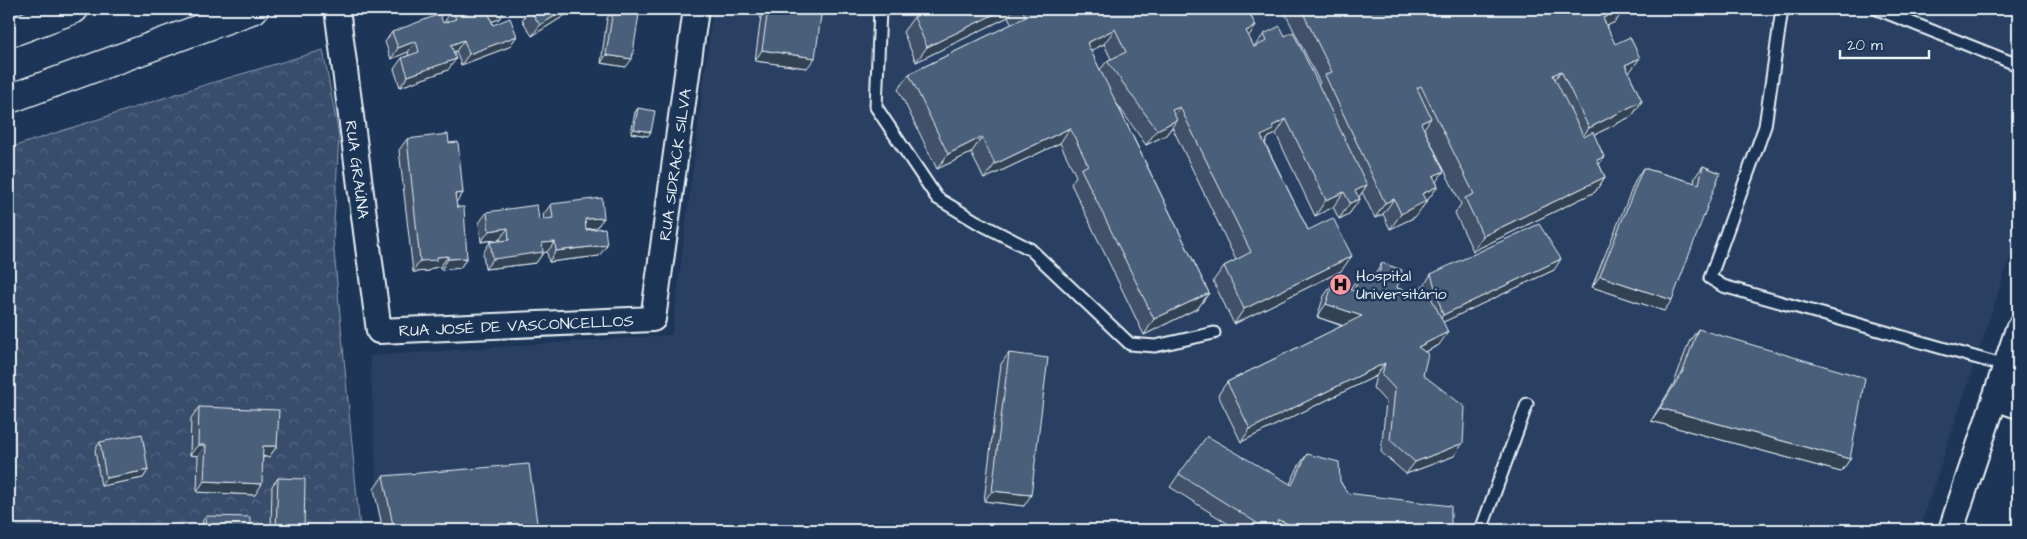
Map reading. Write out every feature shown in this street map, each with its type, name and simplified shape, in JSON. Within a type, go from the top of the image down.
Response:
[{"type":"main road","points":[[9,99],[254,9]]},
{"type":"main road","points":[[9,33],[59,11]]},
{"type":"street","name":"RUA GRAÚNA","points":[[336,9],[379,331]]},
{"type":"street","name":"RUA SIDRACK SILVA","points":[[653,319],[696,9]]},
{"type":"street","name":"RUA JOSÉ DE VASCONCELLOS","points":[[379,331],[653,319]]},
{"type":"street","points":[[1951,530],[2018,329]]},
{"type":"street","points":[[1996,398],[2018,406]]},
{"type":"lane","points":[[880,9],[876,107],[937,198],[977,222],[1030,249],[1130,344],[1155,346],[1214,333]]},
{"type":"lane","points":[[1782,9],[1765,126],[1710,278],[1722,286],[2006,366]]},
{"type":"lane","points":[[1877,9],[2018,65]]},
{"type":"lane","points":[[1481,530],[1527,404]]},
{"type":"shaded area","name":"Hospital Universitário","points":[[713,9],[2018,9],[2018,233],[1919,530],[379,530],[370,356],[672,335]]},
{"type":"green space","points":[[323,50],[339,136],[333,240],[360,530],[9,530],[9,148],[201,86]]},
{"type":"building","points":[[504,9],[489,14],[493,25],[510,18],[517,36],[469,54],[464,40],[451,45],[456,59],[408,76],[402,58],[419,52],[416,41],[398,48],[392,32],[440,14],[443,23],[456,19],[452,10]]},
{"type":"building","points":[[529,9],[566,9],[540,25]]},
{"type":"building","points":[[768,9],[822,9],[815,58],[762,50]]},
{"type":"building","points":[[930,9],[1005,9],[927,47],[914,17]]},
{"type":"building","name":"Hospital Universitário","points":[[1022,9],[1247,9],[1256,26],[1246,31],[1254,47],[1267,41],[1264,34],[1280,26],[1285,36],[1293,32],[1367,185],[1355,191],[1360,199],[1350,203],[1344,192],[1326,200],[1286,119],[1272,126],[1274,130],[1261,136],[1308,230],[1333,218],[1352,256],[1244,309],[1224,266],[1251,252],[1180,107],[1172,110],[1177,120],[1157,130],[1107,61],[1126,52],[1115,29],[1087,43],[1209,293],[1154,319],[1081,169],[1088,165],[1070,128],[995,164],[982,137],[948,154],[909,74],[1026,17]]},
{"type":"building","name":"Hospital Universitário","points":[[1301,9],[1622,9],[1603,18],[1615,44],[1630,37],[1640,58],[1625,65],[1642,101],[1589,128],[1561,71],[1553,75],[1584,137],[1593,132],[1604,157],[1597,160],[1605,177],[1483,236],[1465,198],[1474,194],[1421,86],[1417,88],[1431,118],[1421,123],[1444,171],[1433,176],[1438,186],[1422,194],[1426,201],[1401,214],[1394,199],[1385,203],[1325,75],[1332,72]]},
{"type":"building","points":[[613,10],[639,14],[632,59],[606,55]]},
{"type":"building","points":[[638,108],[655,111],[651,132],[634,129]]},
{"type":"building","points":[[448,134],[449,143],[458,142],[463,193],[455,194],[457,207],[464,207],[467,258],[448,259],[448,256],[437,257],[437,260],[420,261],[407,139]]},
{"type":"building","points":[[1703,166],[1720,173],[1672,300],[1600,276],[1643,168],[1699,184]]},
{"type":"building","points":[[602,198],[604,218],[585,219],[586,230],[605,228],[607,245],[556,251],[555,242],[542,243],[543,252],[493,259],[490,242],[509,240],[508,228],[489,231],[487,212],[537,205],[539,220],[553,218],[551,204]]},
{"type":"building","points":[[1539,224],[1561,259],[1443,315],[1431,274]]},
{"type":"building","points":[[1382,263],[1402,270],[1397,288],[1410,292],[1425,285],[1448,332],[1418,347],[1428,354],[1423,375],[1465,407],[1463,443],[1415,462],[1390,440],[1395,389],[1382,375],[1385,363],[1250,429],[1227,382],[1362,316],[1326,304],[1333,283],[1354,291],[1360,274],[1377,280]]},
{"type":"building","points":[[1698,329],[1865,378],[1850,459],[1660,408],[1683,371]]},
{"type":"building","points":[[1009,353],[1048,358],[1031,495],[992,491]]},
{"type":"building","points":[[199,407],[279,410],[277,446],[263,446],[262,484],[204,481],[206,445],[198,445]]},
{"type":"building","points":[[142,434],[148,470],[106,478],[100,442]]},
{"type":"building","points":[[1207,436],[1292,485],[1307,454],[1339,462],[1340,481],[1347,493],[1451,506],[1451,530],[1306,530],[1278,520],[1274,530],[1268,530],[1179,474]]},
{"type":"building","points":[[529,464],[538,530],[394,530],[383,476]]},
{"type":"building","points":[[9,468],[14,488],[9,489]]},
{"type":"building","points":[[278,478],[305,479],[304,530],[276,530]]},
{"type":"building","points":[[206,516],[250,517],[250,530],[205,530]]},
{"type":"place","name":"Hospital Universitário","points":[[1340,284]]}]
